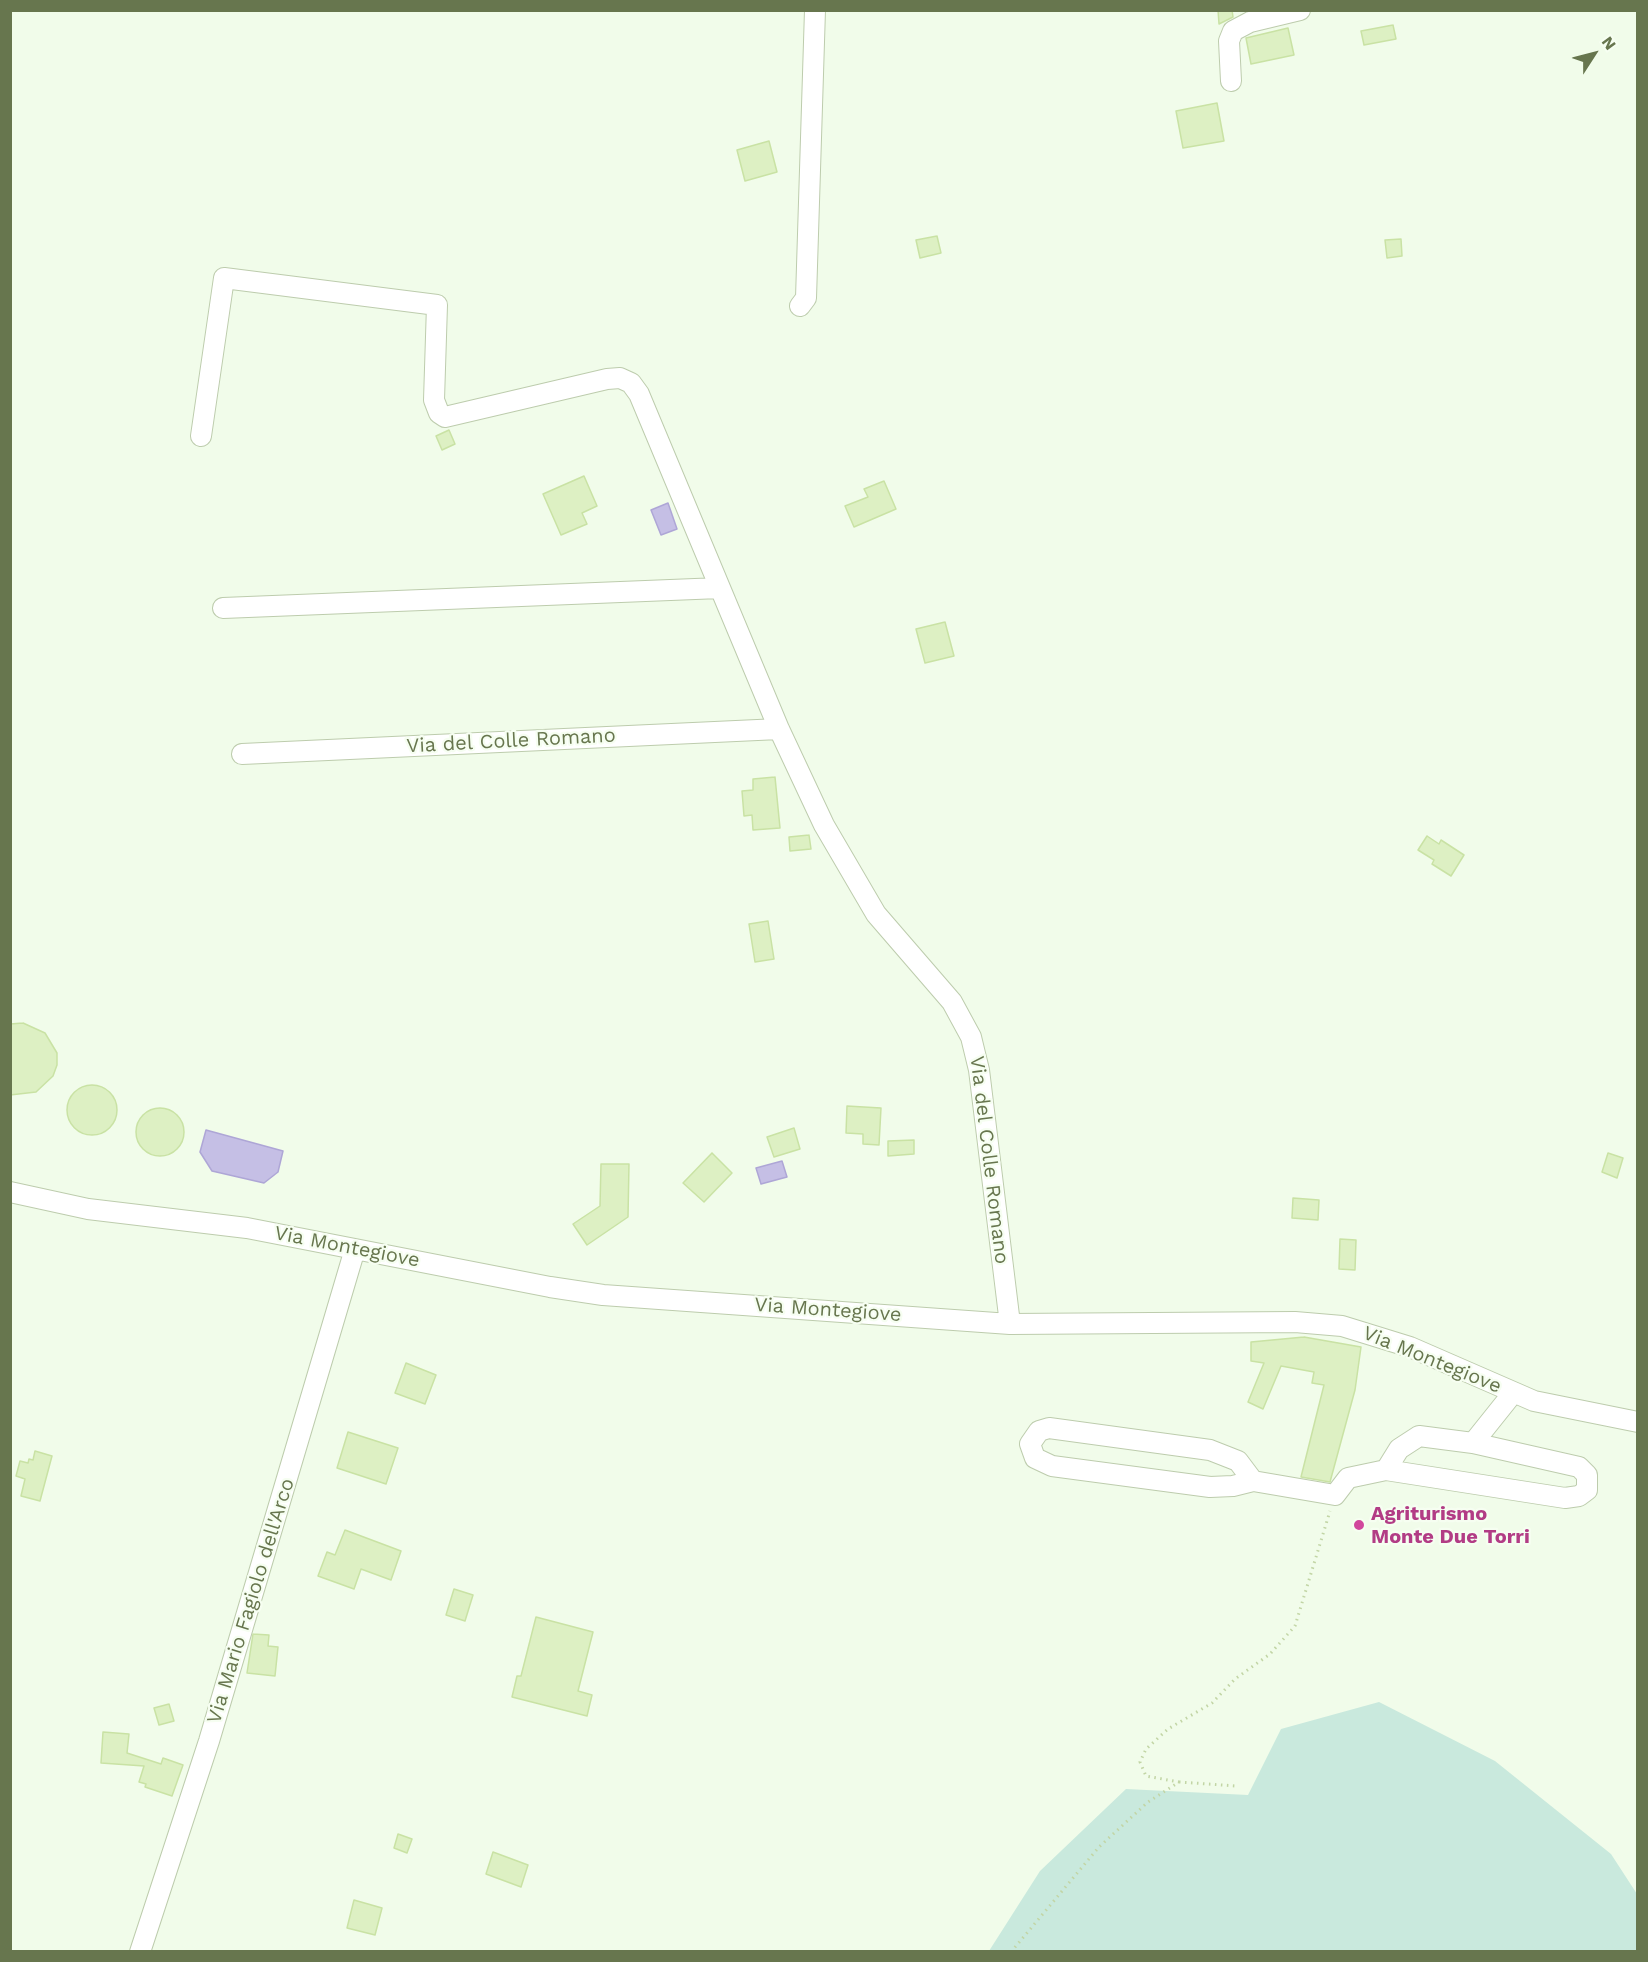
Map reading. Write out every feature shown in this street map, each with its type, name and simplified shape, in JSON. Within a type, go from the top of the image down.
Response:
[{"type":"street","points":[[800,306],[806,298],[815,10]]},
{"type":"street","points":[[1231,81],[1229,42],[1233,31],[1250,22],[1300,10]]},
{"type":"street","name":"Via del Colle Romano","points":[[201,436],[224,278],[437,305],[434,394],[439,413],[452,417],[608,379],[620,378],[631,383],[639,394],[779,729],[820,818],[859,888],[888,930],[952,1002],[971,1037],[979,1070],[1010,1324]]},
{"type":"street","points":[[223,609],[720,588]]},
{"type":"street","name":"Via del Colle Romano","points":[[242,753],[779,729]]},
{"type":"street","name":"Via Montegiove","points":[[10,1192],[78,1208],[225,1225],[597,1294],[1010,1324],[1301,1322],[1333,1325],[1395,1341],[1513,1393],[1563,1409],[1638,1422]]},
{"type":"street","name":"Via Mario Fagiolo dell'Arco","points":[[140,1952],[208,1741],[355,1249]]},
{"type":"street","points":[[1473,1443],[1513,1393]]},
{"type":"street","points":[[1253,1481],[1238,1461],[1210,1450],[1049,1428],[1039,1431],[1030,1444],[1035,1458],[1052,1466],[1210,1486],[1233,1486],[1253,1481],[1335,1495],[1348,1478],[1386,1470],[1565,1498],[1579,1496],[1587,1490],[1587,1475],[1579,1467],[1473,1443],[1419,1436],[1399,1449],[1386,1470]]},
{"type":"path","points":[[1236,1786],[1179,1782],[1146,1776],[1140,1762],[1146,1749],[1167,1729],[1212,1703],[1234,1678],[1270,1654],[1294,1626],[1335,1495]]},
{"type":"path","points":[[1011,1952],[1099,1847],[1148,1802],[1179,1782]]},
{"type":"green space","points":[[1379,1702],[1495,1761],[1611,1854],[1637,1894],[1637,1951],[989,1951],[1040,1871],[1126,1789],[1248,1795],[1281,1729]]},
{"type":"shaded area","points":[[668,503],[677,529],[661,535],[651,510]]},
{"type":"shaded area","points":[[206,1130],[283,1151],[278,1172],[264,1183],[212,1171],[200,1152]]},
{"type":"shaded area","points":[[782,1161],[787,1177],[761,1184],[756,1168]]},
{"type":"building","points":[[1218,10],[1232,10],[1233,17],[1219,24]]},
{"type":"building","points":[[1393,25],[1396,39],[1364,45],[1361,31]]},
{"type":"building","points":[[1288,28],[1294,55],[1251,64],[1246,38]]},
{"type":"building","points":[[1217,103],[1224,141],[1183,148],[1176,111]]},
{"type":"building","points":[[769,141],[777,172],[745,181],[737,150]]},
{"type":"building","points":[[937,236],[941,253],[920,258],[916,240]]},
{"type":"building","points":[[1401,239],[1402,256],[1387,258],[1385,240]]},
{"type":"building","points":[[449,430],[455,444],[442,450],[436,436]]},
{"type":"building","points":[[584,476],[597,506],[582,513],[587,524],[561,535],[543,494]]},
{"type":"building","points":[[884,481],[896,509],[854,527],[845,506],[868,497],[864,489]]},
{"type":"building","points":[[945,622],[954,656],[925,663],[916,629]]},
{"type":"building","points":[[775,777],[780,828],[753,830],[752,815],[744,816],[742,791],[753,790],[753,779]]},
{"type":"building","points":[[809,835],[811,849],[790,851],[789,837]]},
{"type":"building","points":[[1427,836],[1439,844],[1441,840],[1464,855],[1451,876],[1432,864],[1434,860],[1418,850]]},
{"type":"building","points":[[768,921],[774,959],[755,962],[749,924]]},
{"type":"building","points":[[23,1023],[45,1033],[57,1053],[57,1065],[53,1076],[36,1092],[10,1095],[10,1024]]},
{"type":"building","points":[[92,1085],[101,1087],[112,1096],[117,1110],[115,1119],[106,1130],[92,1135],[83,1133],[72,1124],[67,1110],[69,1101],[78,1090]]},
{"type":"building","points":[[847,1106],[881,1108],[879,1145],[863,1144],[863,1134],[846,1133]]},
{"type":"building","points":[[155,1108],[165,1108],[177,1115],[184,1127],[184,1137],[177,1149],[165,1156],[155,1156],[140,1145],[136,1137],[136,1127],[147,1112]]},
{"type":"building","points":[[794,1128],[800,1149],[774,1157],[767,1137]]},
{"type":"building","points":[[914,1140],[914,1154],[888,1156],[888,1141]]},
{"type":"building","points":[[712,1153],[732,1173],[704,1202],[683,1183]]},
{"type":"building","points":[[1608,1153],[1623,1158],[1617,1178],[1602,1172]]},
{"type":"building","points":[[601,1164],[629,1164],[628,1217],[587,1245],[573,1224],[600,1206]]},
{"type":"building","points":[[1293,1198],[1319,1200],[1318,1220],[1292,1218]]},
{"type":"building","points":[[1340,1239],[1356,1240],[1355,1270],[1339,1269]]},
{"type":"building","points":[[1304,1337],[1361,1347],[1355,1390],[1330,1482],[1301,1477],[1324,1385],[1312,1383],[1314,1372],[1281,1366],[1263,1409],[1248,1402],[1264,1363],[1251,1361],[1251,1342]]},
{"type":"building","points":[[406,1363],[436,1375],[425,1404],[395,1393]]},
{"type":"building","points":[[348,1432],[398,1448],[386,1484],[337,1468]]},
{"type":"building","points":[[35,1451],[52,1456],[40,1501],[21,1496],[25,1479],[16,1476],[20,1461],[28,1463],[29,1459],[33,1460]]},
{"type":"building","points":[[345,1530],[401,1551],[391,1580],[361,1569],[354,1589],[318,1576],[327,1552],[335,1555]]},
{"type":"building","points":[[454,1589],[473,1595],[465,1621],[446,1615]]},
{"type":"building","points":[[536,1617],[593,1632],[578,1691],[592,1695],[587,1716],[512,1697],[517,1676],[521,1676]]},
{"type":"building","points":[[253,1634],[269,1635],[268,1646],[278,1647],[275,1676],[247,1673]]},
{"type":"building","points":[[169,1704],[174,1721],[159,1725],[154,1708]]},
{"type":"building","points":[[103,1732],[129,1734],[127,1753],[161,1764],[163,1758],[183,1765],[172,1796],[145,1787],[146,1784],[139,1782],[144,1766],[101,1763]]},
{"type":"building","points":[[398,1834],[412,1839],[407,1853],[394,1848]]},
{"type":"building","points":[[493,1852],[528,1865],[521,1887],[486,1874]]},
{"type":"building","points":[[354,1900],[382,1908],[375,1935],[347,1928]]},
{"type":"place","name":"Agriturismo Monte Due Torri","points":[[1359,1525]]}]
